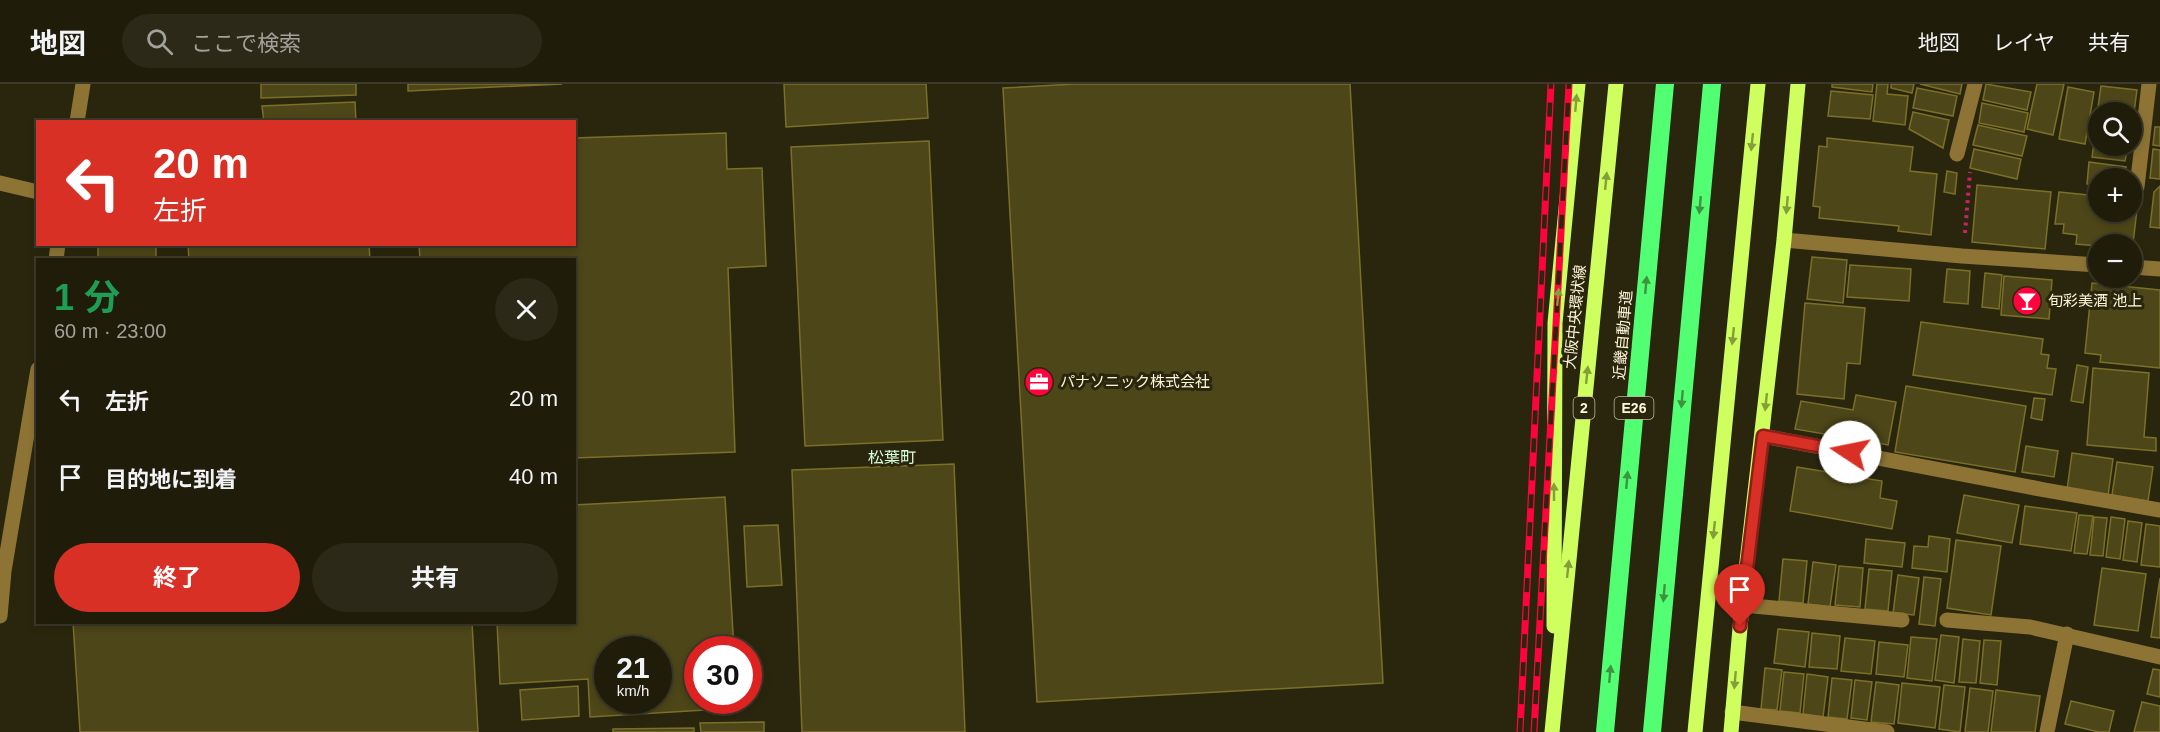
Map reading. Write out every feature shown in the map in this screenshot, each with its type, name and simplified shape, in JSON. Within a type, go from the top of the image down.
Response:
[{"type":"highway","name":"近畿自動車道","points":[[1605,732],[1665,84]]},
{"type":"highway","points":[[1652,732],[1712,84]]},
{"type":"main road","points":[[1553,725],[1555,323],[1578,84]]},
{"type":"main road","name":"大阪中央環状線","points":[[1553,725],[1616,84]]},
{"type":"main road","points":[[1695,732],[1758,84]]},
{"type":"main road","points":[[1731,732],[1742,605],[1763,436],[1798,84]]},
{"type":"street","points":[[77,120],[83,84]]},
{"type":"street","points":[[1957,154],[1975,84]]},
{"type":"street","points":[[2139,168],[2149,84]]},
{"type":"street","points":[[0,183],[36,192]]},
{"type":"street","points":[[1784,240],[2088,264]]},
{"type":"street","points":[[2142,268],[2160,269]]},
{"type":"street","points":[[0,616],[2,571],[36,380]]},
{"type":"street","points":[[1763,436],[2160,510]]},
{"type":"street","points":[[1742,605],[1902,620]]},
{"type":"street","points":[[1947,620],[2030,627],[2160,657]]},
{"type":"street","points":[[2047,732],[2067,634]]},
{"type":"street","points":[[1732,712],[1887,732]]},
{"type":"path","points":[[1957,154],[1971,173],[1962,256]]},
{"type":"building","points":[[261,84],[356,84],[356,95],[261,98]]},
{"type":"building","points":[[408,84],[562,84],[408,91]]},
{"type":"building","points":[[784,84],[926,84],[928,118],[786,127]]},
{"type":"building","points":[[1075,84],[1350,84],[1383,683],[1037,702],[1003,88]]},
{"type":"building","points":[[1832,84],[1873,84],[1872,92],[1832,87]]},
{"type":"building","points":[[1877,84],[1888,84],[1887,94],[1908,96],[1905,125],[1873,121]]},
{"type":"building","points":[[1891,84],[1914,84],[1912,93],[1891,88]]},
{"type":"building","points":[[1920,84],[1962,84],[1960,94]]},
{"type":"building","points":[[1986,84],[2031,92],[2027,110],[1983,100]]},
{"type":"building","points":[[2037,84],[2064,84],[2053,135],[2027,129]]},
{"type":"building","points":[[2101,86],[2137,90],[2135,102],[2099,102]]},
{"type":"building","points":[[2068,87],[2094,92],[2092,102],[2088,102],[2085,144],[2059,139]]},
{"type":"building","points":[[1917,88],[1957,96],[1953,116],[1913,108]]},
{"type":"building","points":[[1831,91],[1873,95],[1870,119],[1828,116]]},
{"type":"building","points":[[355,102],[356,120],[264,120],[262,106]]},
{"type":"building","points":[[1982,103],[2028,113],[2024,132],[1979,123]]},
{"type":"building","points":[[1913,112],[1949,120],[1943,148],[1909,129]]},
{"type":"building","points":[[1978,125],[2027,136],[2022,156],[1973,145]]},
{"type":"building","points":[[2155,127],[2160,127],[2160,146],[2153,145]]},
{"type":"building","points":[[726,133],[727,169],[762,168],[766,266],[728,268],[735,452],[576,458],[576,258],[420,258],[419,246],[576,246],[576,138]]},
{"type":"building","points":[[1827,138],[1913,147],[1910,171],[1937,174],[1931,235],[1898,231],[1899,226],[1819,218],[1820,207],[1813,206],[1819,146],[1827,147]]},
{"type":"building","points":[[929,141],[943,440],[805,446],[791,147]]},
{"type":"building","points":[[1974,149],[2021,159],[2017,179],[1970,168]]},
{"type":"building","points":[[2153,149],[2160,150],[2160,179],[2150,178]]},
{"type":"building","points":[[2092,156],[2126,156],[2125,161]]},
{"type":"building","points":[[2089,162],[2126,167],[2126,168],[2088,168]]},
{"type":"building","points":[[1947,171],[1957,173],[1955,194],[1944,192]]},
{"type":"building","points":[[1977,185],[2051,192],[2045,249],[1972,242]]},
{"type":"building","points":[[2160,186],[2160,228],[2150,227],[2154,192]]},
{"type":"building","points":[[2059,192],[2088,195],[2088,222],[2136,222],[2134,234],[2088,234],[2088,245],[2076,244],[2077,235],[2063,233],[2064,224],[2055,224]]},
{"type":"building","points":[[98,246],[156,246],[156,258],[98,258]]},
{"type":"building","points":[[188,246],[369,246],[370,258],[189,258]]},
{"type":"building","points":[[1812,257],[1847,260],[1843,303],[1807,299]]},
{"type":"building","points":[[1850,265],[1911,269],[1909,301],[1847,297]]},
{"type":"building","points":[[1947,269],[1970,271],[1968,304],[1944,302]]},
{"type":"building","points":[[1985,273],[2002,275],[1999,309],[1982,307]]},
{"type":"building","points":[[2004,276],[2052,280],[2049,319],[2001,315]]},
{"type":"building","points":[[2092,288],[2160,290],[2160,368],[2100,362],[2101,355],[2085,353]]},
{"type":"building","points":[[1805,303],[1865,308],[1860,364],[1847,363],[1844,399],[1797,394]]},
{"type":"building","points":[[1921,322],[2043,339],[2041,354],[2049,355],[2047,368],[2056,369],[2052,395],[1913,375]]},
{"type":"building","points":[[2077,365],[2088,367],[2083,403],[2071,401]]},
{"type":"building","points":[[2093,368],[2149,373],[2144,437],[2156,438],[2156,451],[2087,445]]},
{"type":"building","points":[[1906,386],[2026,406],[2015,472],[1895,452]]},
{"type":"building","points":[[1856,395],[1896,402],[1888,445],[1795,429],[1801,401],[1853,410]]},
{"type":"building","points":[[2034,398],[2045,399],[2042,420],[2031,418]]},
{"type":"building","points":[[2026,446],[2058,451],[2054,477],[2022,472]]},
{"type":"building","points":[[2072,453],[2113,459],[2108,496],[2067,490]]},
{"type":"building","points":[[2117,462],[2153,467],[2148,501],[2112,495]]},
{"type":"building","points":[[954,464],[965,732],[802,732],[792,470]]},
{"type":"building","points":[[1797,467],[1882,481],[1880,498],[1897,501],[1892,529],[1790,511]]},
{"type":"building","points":[[1964,495],[2019,505],[2012,543],[1957,533]]},
{"type":"building","points":[[725,497],[733,636],[684,636],[684,711],[672,712],[672,636],[594,636],[594,714],[639,714],[590,717],[588,679],[500,684],[497,624],[576,624],[576,505]]},
{"type":"building","points":[[2025,506],[2077,513],[2071,551],[2020,544]]},
{"type":"building","points":[[2079,515],[2093,516],[2087,554],[2074,553]]},
{"type":"building","points":[[2094,517],[2107,518],[2103,556],[2090,555]]},
{"type":"building","points":[[2111,517],[2125,519],[2120,559],[2106,557]]},
{"type":"building","points":[[2128,521],[2142,523],[2137,562],[2123,560]]},
{"type":"building","points":[[2146,524],[2160,526],[2160,567],[2141,565]]},
{"type":"building","points":[[778,525],[782,585],[747,587],[744,526]]},
{"type":"building","points":[[1929,536],[1950,539],[1947,572],[1912,568],[1914,546],[1928,547]]},
{"type":"building","points":[[1866,539],[1905,543],[1902,567],[1864,563]]},
{"type":"building","points":[[1956,540],[2001,546],[1991,615],[1947,608]]},
{"type":"building","points":[[1783,559],[1807,561],[1803,603],[1779,601]]},
{"type":"building","points":[[1813,562],[1836,565],[1830,607],[1808,604]]},
{"type":"building","points":[[1839,566],[1863,568],[1860,607],[1835,605]]},
{"type":"building","points":[[2102,568],[2146,574],[2138,631],[2094,625]]},
{"type":"building","points":[[1869,569],[1892,571],[1888,611],[1865,609]]},
{"type":"building","points":[[1898,575],[1919,578],[1914,615],[1893,613]]},
{"type":"building","points":[[1924,577],[1941,579],[1935,626],[1919,624]]},
{"type":"building","points":[[2160,578],[2160,638],[2151,637]]},
{"type":"building","points":[[73,624],[472,624],[478,732],[80,732]]},
{"type":"building","points":[[1778,629],[1809,632],[1805,667],[1774,663]]},
{"type":"building","points":[[1812,633],[1840,636],[1837,669],[1809,667]]},
{"type":"building","points":[[1941,635],[1959,637],[1954,683],[1935,680]]},
{"type":"building","points":[[1911,637],[1937,639],[1932,681],[1907,678]]},
{"type":"building","points":[[1845,638],[1875,641],[1871,674],[1841,671]]},
{"type":"building","points":[[1963,639],[1980,641],[1976,683],[1959,682]]},
{"type":"building","points":[[1984,640],[2001,641],[1997,685],[1980,683]]},
{"type":"building","points":[[1879,642],[1908,645],[1904,677],[1876,674]]},
{"type":"building","points":[[1765,668],[1782,670],[1777,710],[1761,709]]},
{"type":"building","points":[[2153,669],[2160,670],[2160,697],[2147,694]]},
{"type":"building","points":[[1784,672],[1804,674],[1800,713],[1780,711]]},
{"type":"building","points":[[1807,674],[1828,677],[1823,717],[1803,714]]},
{"type":"building","points":[[1832,678],[1852,680],[1847,719],[1828,717]]},
{"type":"building","points":[[1855,680],[1872,682],[1867,720],[1851,718]]},
{"type":"building","points":[[1876,682],[1899,685],[1894,724],[1871,722]]},
{"type":"building","points":[[1902,683],[1940,687],[1935,728],[1898,723]]},
{"type":"building","points":[[1944,685],[1965,687],[1960,732],[1939,729]]},
{"type":"building","points":[[578,686],[579,716],[522,720],[520,690]]},
{"type":"building","points":[[1970,688],[1993,691],[1988,732],[1965,732]]},
{"type":"building","points":[[1996,690],[2040,696],[2035,732],[1991,732]]},
{"type":"building","points":[[2071,701],[2114,711],[2109,732],[2065,724]]},
{"type":"building","points":[[2142,702],[2160,706],[2160,732],[2134,732]]},
{"type":"building","points":[[764,722],[764,732],[701,732],[700,723]]},
{"type":"building","points":[[694,728],[694,732],[613,732],[613,729]]},
{"type":"railway","points":[[1520,732],[1551,84]]},
{"type":"railway","points":[[1534,732],[1569,84]]},
{"type":"place","name":"旬彩美酒 池上","points":[[2027,301]]},
{"type":"place","name":"パナソニック株式会社","points":[[1039,382]]},
{"type":"district","name":"松葉町","points":[[892,457]]},
{"type":"route","points":[[1740,626],[1763,436],[1850,452]]}]
